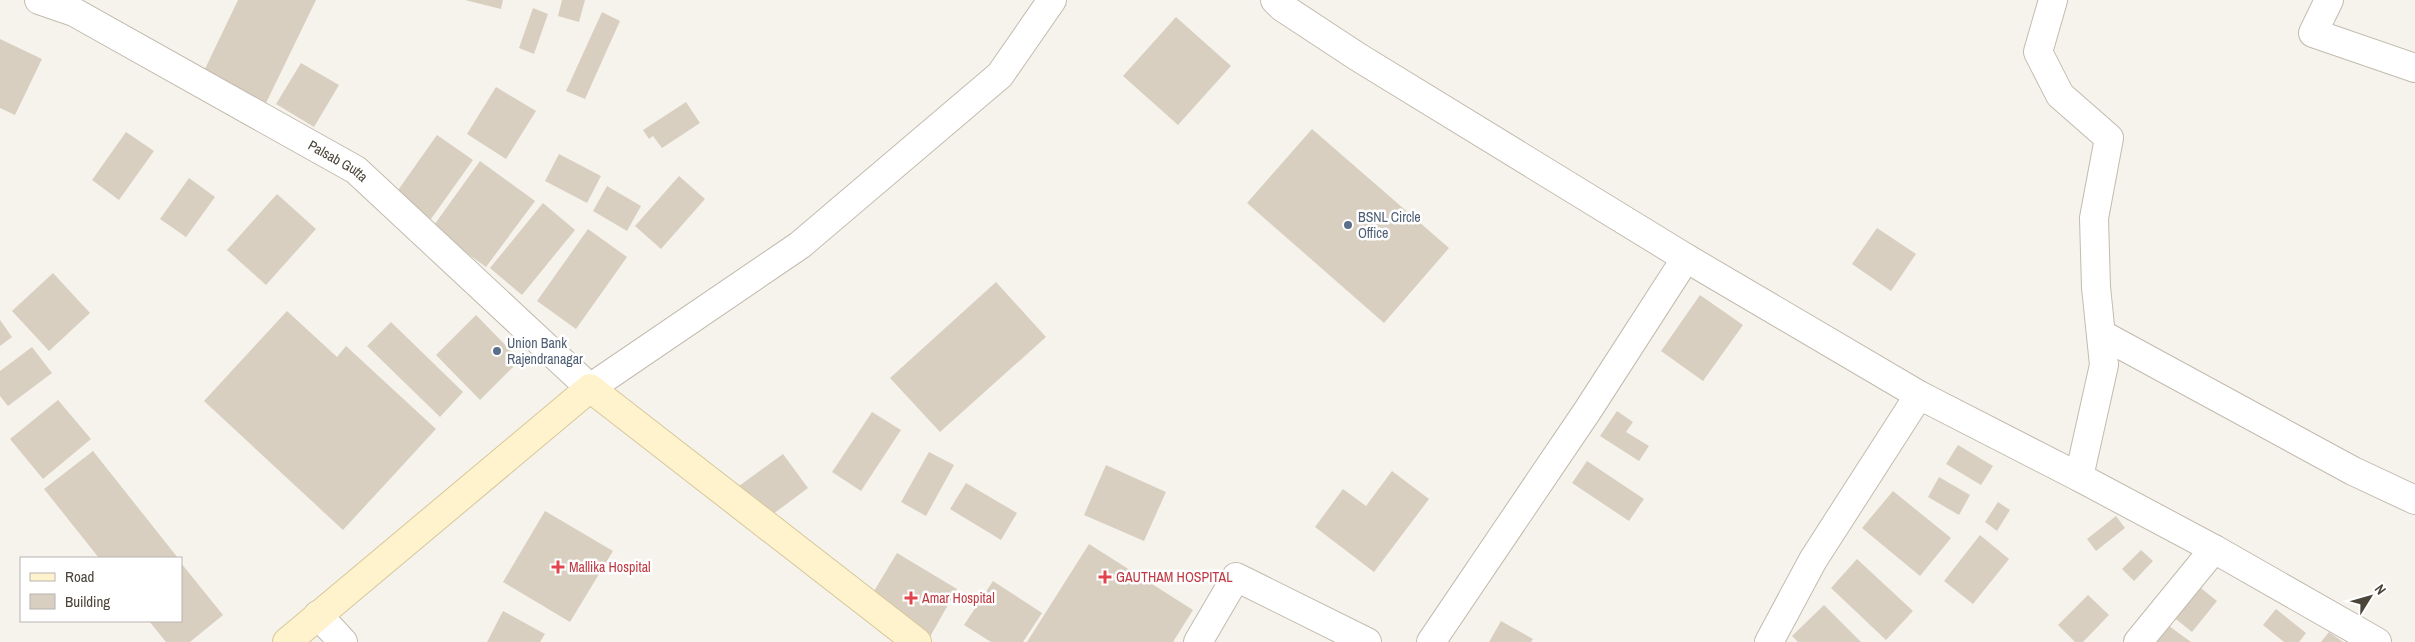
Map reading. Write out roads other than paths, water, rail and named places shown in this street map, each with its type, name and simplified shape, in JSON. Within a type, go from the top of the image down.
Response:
[{"type":"street","name":"Palsab Gutta","points":[[39,0],[74,12],[356,170],[590,388]]},
{"type":"street","points":[[287,642],[590,388],[800,245],[1000,75],[1052,0]]},
{"type":"street","points":[[1275,0],[1282,7],[1358,57],[1686,258],[1919,395],[2214,549],[2377,642]]},
{"type":"street","points":[[2053,0],[2038,52],[2060,95],[2109,138],[2094,218],[2096,287],[2104,365],[2079,477]]},
{"type":"street","points":[[2329,0],[2313,33],[2415,68]]},
{"type":"street","points":[[1431,642],[1588,410],[1686,258]]},
{"type":"street","points":[[2101,334],[2353,471],[2415,499]]},
{"type":"street","points":[[590,388],[916,642]]},
{"type":"street","points":[[1769,642],[1813,560],[1919,395]]},
{"type":"street","points":[[2138,642],[2214,549]]},
{"type":"street","points":[[1198,642],[1236,577],[1367,642]]},
{"type":"street","points":[[318,615],[343,642]]},
{"type":"place","name":"BSNL Circle Office","points":[[1348,225]]},
{"type":"place","name":"Union Bank Rajendranagar","points":[[497,351]]},
{"type":"place","name":"Mallika Hospital","points":[[558,567]]},
{"type":"place","name":"GAUTHAM HOSPITAL","points":[[1105,577]]},
{"type":"place","name":"Amar Hospital","points":[[911,598]]}]
